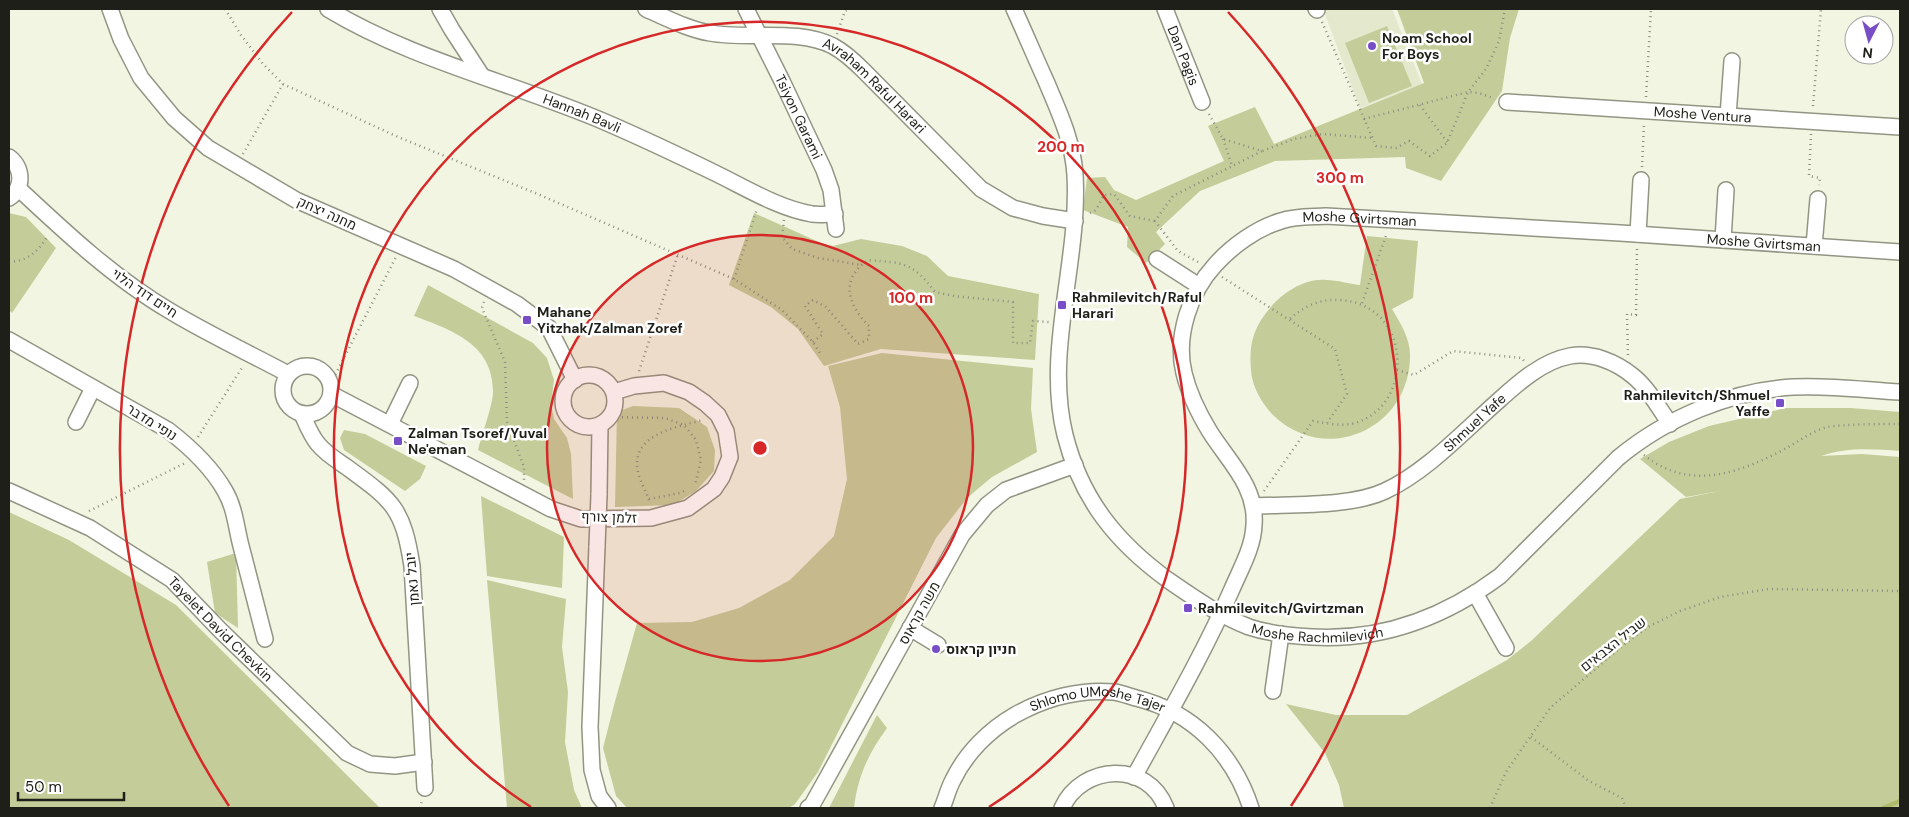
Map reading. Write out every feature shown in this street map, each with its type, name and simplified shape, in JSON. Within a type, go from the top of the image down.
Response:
[{"type":"street","name":"מחנה יצחק","points":[[110,9],[121,39],[141,78],[174,118],[208,148],[296,200],[454,269],[517,304],[550,328],[575,380]]},
{"type":"street","name":"Hannah Bavli","points":[[328,9],[356,25],[398,44],[604,122],[761,196],[785,206],[836,222]]},
{"type":"street","points":[[440,9],[482,76]]},
{"type":"street","name":"Avraham Raful Harari","points":[[646,9],[692,29],[737,36],[803,37],[819,40],[833,46],[848,56],[863,70],[981,189],[1013,208],[1042,216],[1075,221]]},
{"type":"street","name":"Tsiyon Garami","points":[[746,9],[824,170],[831,190],[836,222]]},
{"type":"street","name":"Moshe Rachmilevich","points":[[1014,9],[1068,133],[1075,176],[1075,221],[1059,369],[1060,401],[1065,436],[1075,466],[1092,503],[1125,544],[1160,574],[1188,594],[1221,614],[1249,627],[1292,636],[1333,638],[1359,637],[1408,626],[1430,617],[1475,593],[1500,576],[1636,443],[1712,404],[1742,394],[1795,387],[1900,392]]},
{"type":"street","name":"Dan Pagis","points":[[1165,9],[1202,102]]},
{"type":"street","points":[[1728,116],[1732,61]]},
{"type":"street","name":"Moshe Ventura","points":[[1507,102],[1900,127]]},
{"type":"street","points":[[9,157],[16,164],[20,172],[20,180],[13,193]]},
{"type":"street","points":[[1638,234],[1641,180]]},
{"type":"street","points":[[1723,240],[1726,190]]},
{"type":"street","name":"חיים דוד הלוי","points":[[13,193],[55,223],[110,270],[169,311],[288,374]]},
{"type":"street","points":[[1814,246],[1818,199]]},
{"type":"street","name":"Moshe Gvirtsman","points":[[1134,777],[1171,711],[1221,614],[1253,542],[1254,506],[1246,483],[1211,433],[1198,410],[1190,393],[1184,372],[1182,353],[1183,330],[1199,286],[1219,260],[1250,237],[1265,227],[1282,220],[1326,216],[1638,234],[1900,252]]},
{"type":"street","points":[[1157,259],[1199,286]]},
{"type":"street","name":"נופי מדבר","points":[[9,340],[168,430],[195,452],[225,492],[235,514],[240,544],[266,639]]},
{"type":"street","name":"Shmuel Yafe","points":[[1254,506],[1343,501],[1364,498],[1384,491],[1407,478],[1426,464],[1516,385],[1554,360],[1570,356],[1589,356],[1603,359],[1628,373],[1646,391],[1670,424]]},
{"type":"street","points":[[307,366],[315,368],[327,377],[330,389],[325,406],[310,414],[302,414],[288,405],[282,389],[288,374],[298,367],[307,366]]},
{"type":"street","points":[[584,376],[601,378],[609,384],[614,392],[616,400],[614,409],[605,421],[591,427],[582,426],[574,422],[566,412],[564,395],[568,386],[584,376]]},
{"type":"street","points":[[390,424],[410,383]]},
{"type":"street","points":[[614,392],[634,386],[664,383],[689,392],[718,415]]},
{"type":"street","points":[[76,422],[93,388]]},
{"type":"street","name":"זלמן צורף","points":[[330,389],[390,424],[551,509],[580,518],[651,518],[688,508],[714,489],[722,477],[730,457],[726,431],[718,415]]},
{"type":"street","name":"יובל נאמן","points":[[302,414],[318,444],[381,492],[394,506],[403,522],[412,566],[425,788]]},
{"type":"street","points":[[605,421],[599,495],[590,727],[592,770],[599,796],[608,808]]},
{"type":"street","name":"משה קראוס","points":[[808,808],[812,805],[962,535],[987,505],[1006,490],[1075,466]]},
{"type":"street","name":"Tayelet David Chevkin","points":[[9,491],[90,528],[172,580],[220,630],[347,753],[370,764],[395,766],[424,762]]},
{"type":"street","points":[[1475,593],[1506,648]]},
{"type":"street","points":[[910,628],[938,645]]},
{"type":"street","points":[[1273,691],[1281,634]]},
{"type":"street","name":"Shlomo UMoshe Tajer","points":[[942,808],[952,780],[966,759],[984,738],[1004,722],[1030,707],[1057,697],[1080,693],[1115,692],[1147,700],[1171,711],[1197,727],[1223,753],[1244,787],[1252,808]]},
{"type":"street","points":[[1062,808],[1066,799],[1076,787],[1090,779],[1106,774],[1126,774],[1143,781],[1156,792],[1166,808]]},
{"type":"path","points":[[225,9],[241,35],[263,64],[284,84],[398,137],[734,279],[782,310],[813,342],[822,356]]},
{"type":"path","points":[[833,46],[845,11],[849,9]]},
{"type":"path","points":[[1316,10],[1376,146],[1396,148],[1409,141],[1430,156],[1447,143],[1468,92],[1486,68],[1499,41],[1505,9]]},
{"type":"path","points":[[1641,180],[1651,9]]},
{"type":"path","points":[[236,166],[284,84]]},
{"type":"path","points":[[1364,119],[1468,92],[1479,93],[1507,102]]},
{"type":"path","points":[[1202,102],[1223,138],[1232,166]]},
{"type":"path","points":[[1420,104],[1447,143]]},
{"type":"path","points":[[1155,221],[1174,196],[1262,151],[1294,139],[1323,134],[1372,138]]},
{"type":"path","points":[[1223,138],[1262,151]]},
{"type":"path","points":[[1075,221],[1096,210],[1104,195],[1114,194],[1130,216],[1155,221],[1178,251],[1211,269],[1335,350],[1348,394],[1327,423]]},
{"type":"path","points":[[734,279],[761,196]]},
{"type":"path","points":[[785,206],[782,237],[792,249],[818,258],[861,265]]},
{"type":"path","points":[[1362,304],[1392,220]]},
{"type":"path","points":[[9,262],[28,258],[42,246],[55,223]]},
{"type":"path","points":[[1628,373],[1627,314],[1636,315],[1638,234]]},
{"type":"path","points":[[330,389],[401,246]]},
{"type":"path","points":[[634,386],[678,254]]},
{"type":"path","points":[[813,342],[823,334],[804,306],[813,300],[826,307],[858,344],[869,339],[869,326],[859,316],[848,295],[852,279],[861,265],[868,260],[909,265],[921,274],[935,292],[954,296],[1013,302],[1013,343],[1030,343],[1033,321],[1063,324]]},
{"type":"path","points":[[489,288],[482,308],[505,362],[507,422],[524,467],[524,494]]},
{"type":"path","points":[[1254,506],[1313,421],[1351,424],[1365,419],[1379,408],[1396,382],[1397,349],[1392,333],[1376,313],[1362,304],[1349,300],[1317,302],[1295,314],[1289,320]]},
{"type":"path","points":[[1397,370],[1414,375],[1453,351],[1522,358],[1533,373]]},
{"type":"path","points":[[72,519],[195,452],[251,354]]},
{"type":"path","points":[[651,518],[649,499],[638,470],[639,454],[645,442],[659,433],[718,415]]},
{"type":"path","points":[[605,421],[665,418],[684,425],[696,440],[701,460],[696,484],[680,493],[649,499]]},
{"type":"path","points":[[1636,443],[1644,456],[1669,471],[1693,476],[1709,475],[1742,469],[1809,434],[1828,427],[1900,424]]},
{"type":"path","name":"שביל הצבאים","points":[[1490,808],[1506,772],[1550,708],[1614,653],[1648,628],[1680,610],[1720,597],[1769,589],[1900,591]]},
{"type":"path","points":[[1530,737],[1590,781],[1622,798],[1626,808]]},
{"type":"shaded area","name":"Noam School For Boys","points":[[1323,9],[1392,9],[1422,84],[1360,108]]},
{"type":"green space","points":[[1397,9],[1519,9],[1510,38],[1502,91],[1441,181],[1406,168],[1405,157],[1275,161],[1200,191],[1156,232],[1165,244],[1146,263],[1127,247],[1128,227],[1083,210],[1087,178],[1105,177],[1114,190],[1136,200],[1224,161],[1208,126],[1255,107],[1274,144],[1424,83]]},
{"type":"green space","points":[[1387,26],[1412,86],[1369,103],[1345,43]]},
{"type":"green space","points":[[9,213],[26,217],[56,248],[12,313],[9,310]]},
{"type":"green space","points":[[754,213],[821,243],[833,246],[861,239],[902,246],[927,256],[948,276],[1039,294],[1035,360],[881,349],[824,366],[798,329],[771,307],[729,285]]},
{"type":"green space","points":[[1367,236],[1418,241],[1413,298],[1392,309],[1405,332],[1409,345],[1410,358],[1406,383],[1395,404],[1380,421],[1361,432],[1339,438],[1317,438],[1295,431],[1274,416],[1265,406],[1252,376],[1250,362],[1253,340],[1257,326],[1271,306],[1292,289],[1317,280],[1360,285]]},
{"type":"green space","points":[[428,285],[533,343],[547,358],[554,380],[551,404],[554,419],[567,438],[571,454],[573,499],[478,450],[493,395],[491,374],[477,350],[467,341],[455,333],[414,316]]},
{"type":"green space","points":[[882,353],[1033,368],[1031,409],[1037,452],[992,477],[967,498],[936,538],[818,772],[795,804],[789,808],[627,808],[616,796],[603,748],[637,623],[692,622],[739,608],[790,580],[834,536],[847,479],[840,407],[828,366]]},
{"type":"green space","points":[[633,406],[679,408],[707,427],[715,450],[714,471],[696,491],[673,505],[615,507],[617,412]]},
{"type":"green space","points":[[1786,408],[1851,408],[1900,412],[1900,451],[1850,450],[1821,456],[1862,454],[1900,457],[1900,808],[1344,808],[1339,785],[1325,753],[1286,704],[1336,715],[1407,715],[1507,660],[1531,641],[1680,499],[1720,491],[1686,497],[1640,459],[1669,442],[1709,426]]},
{"type":"green space","points":[[344,430],[365,434],[426,466],[420,479],[405,491],[344,450],[340,438]]},
{"type":"green space","points":[[481,496],[564,537],[562,588],[487,576]]},
{"type":"green space","points":[[9,512],[69,540],[176,605],[380,808],[9,808]]},
{"type":"green space","points":[[236,553],[238,628],[215,613],[207,562]]},
{"type":"green space","points":[[487,580],[566,599],[562,647],[568,692],[565,742],[574,790],[582,808],[507,808]]},
{"type":"green space","points":[[877,715],[887,728],[874,747],[861,775],[854,808],[829,808]]},
{"type":"waterway","points":[[1883,808],[1900,801]]},
{"type":"place","name":"Noam School For Boys","points":[[1372,46]]},
{"type":"place","name":"Rahmilevitch/Raful Harari","points":[[1062,305]]},
{"type":"place","name":"Mahane Yitzhak/Zalman Zoref","points":[[527,320]]},
{"type":"place","name":"Rahmilevitch/Shmuel Yaffe","points":[[1780,403]]},
{"type":"place","name":"Zalman Tsoref/Yuval Ne'eman","points":[[398,441]]},
{"type":"place","name":"Rahmilevitch/Gvirtzman","points":[[1188,608]]},
{"type":"place","name":"חניון קראוס","points":[[936,649]]}]
